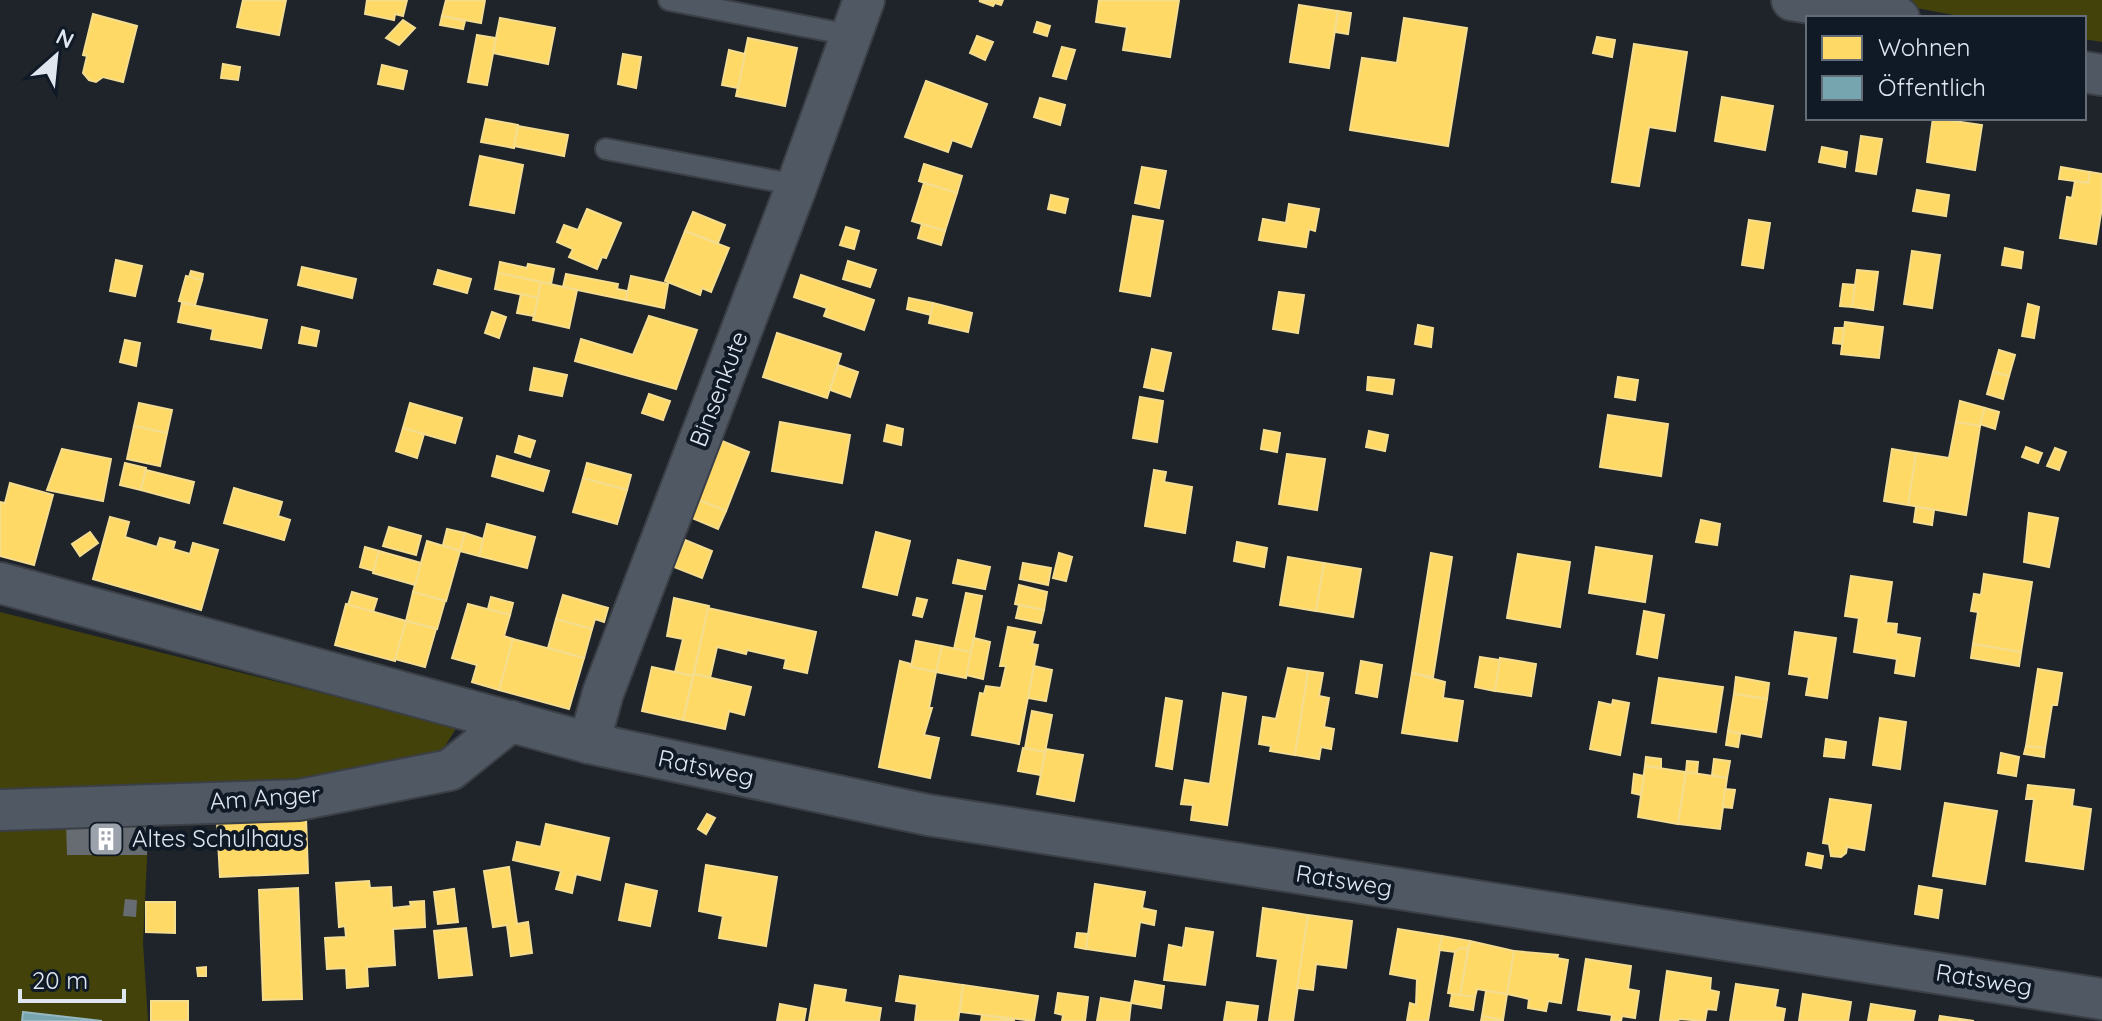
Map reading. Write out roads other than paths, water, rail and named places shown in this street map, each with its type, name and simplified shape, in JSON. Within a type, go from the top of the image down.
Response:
[{"type":"street","points":[[1792,0],[1887,16]]},
{"type":"street","name":"Binsenkute","points":[[589,743],[603,693],[797,185],[857,17]]},
{"type":"street","points":[[0,583],[589,743]]},
{"type":"street","name":"Am Anger","points":[[0,810],[299,800],[450,770],[511,721]]},
{"type":"street","name":"Ratsweg","points":[[589,743],[943,817],[2102,999]]},
{"type":"lane","name":"Binsenkute","points":[[669,0],[857,17]]},
{"type":"lane","points":[[606,149],[797,185]]},
{"type":"place","name":"Altes Schulhaus","points":[[106,839]]}]
